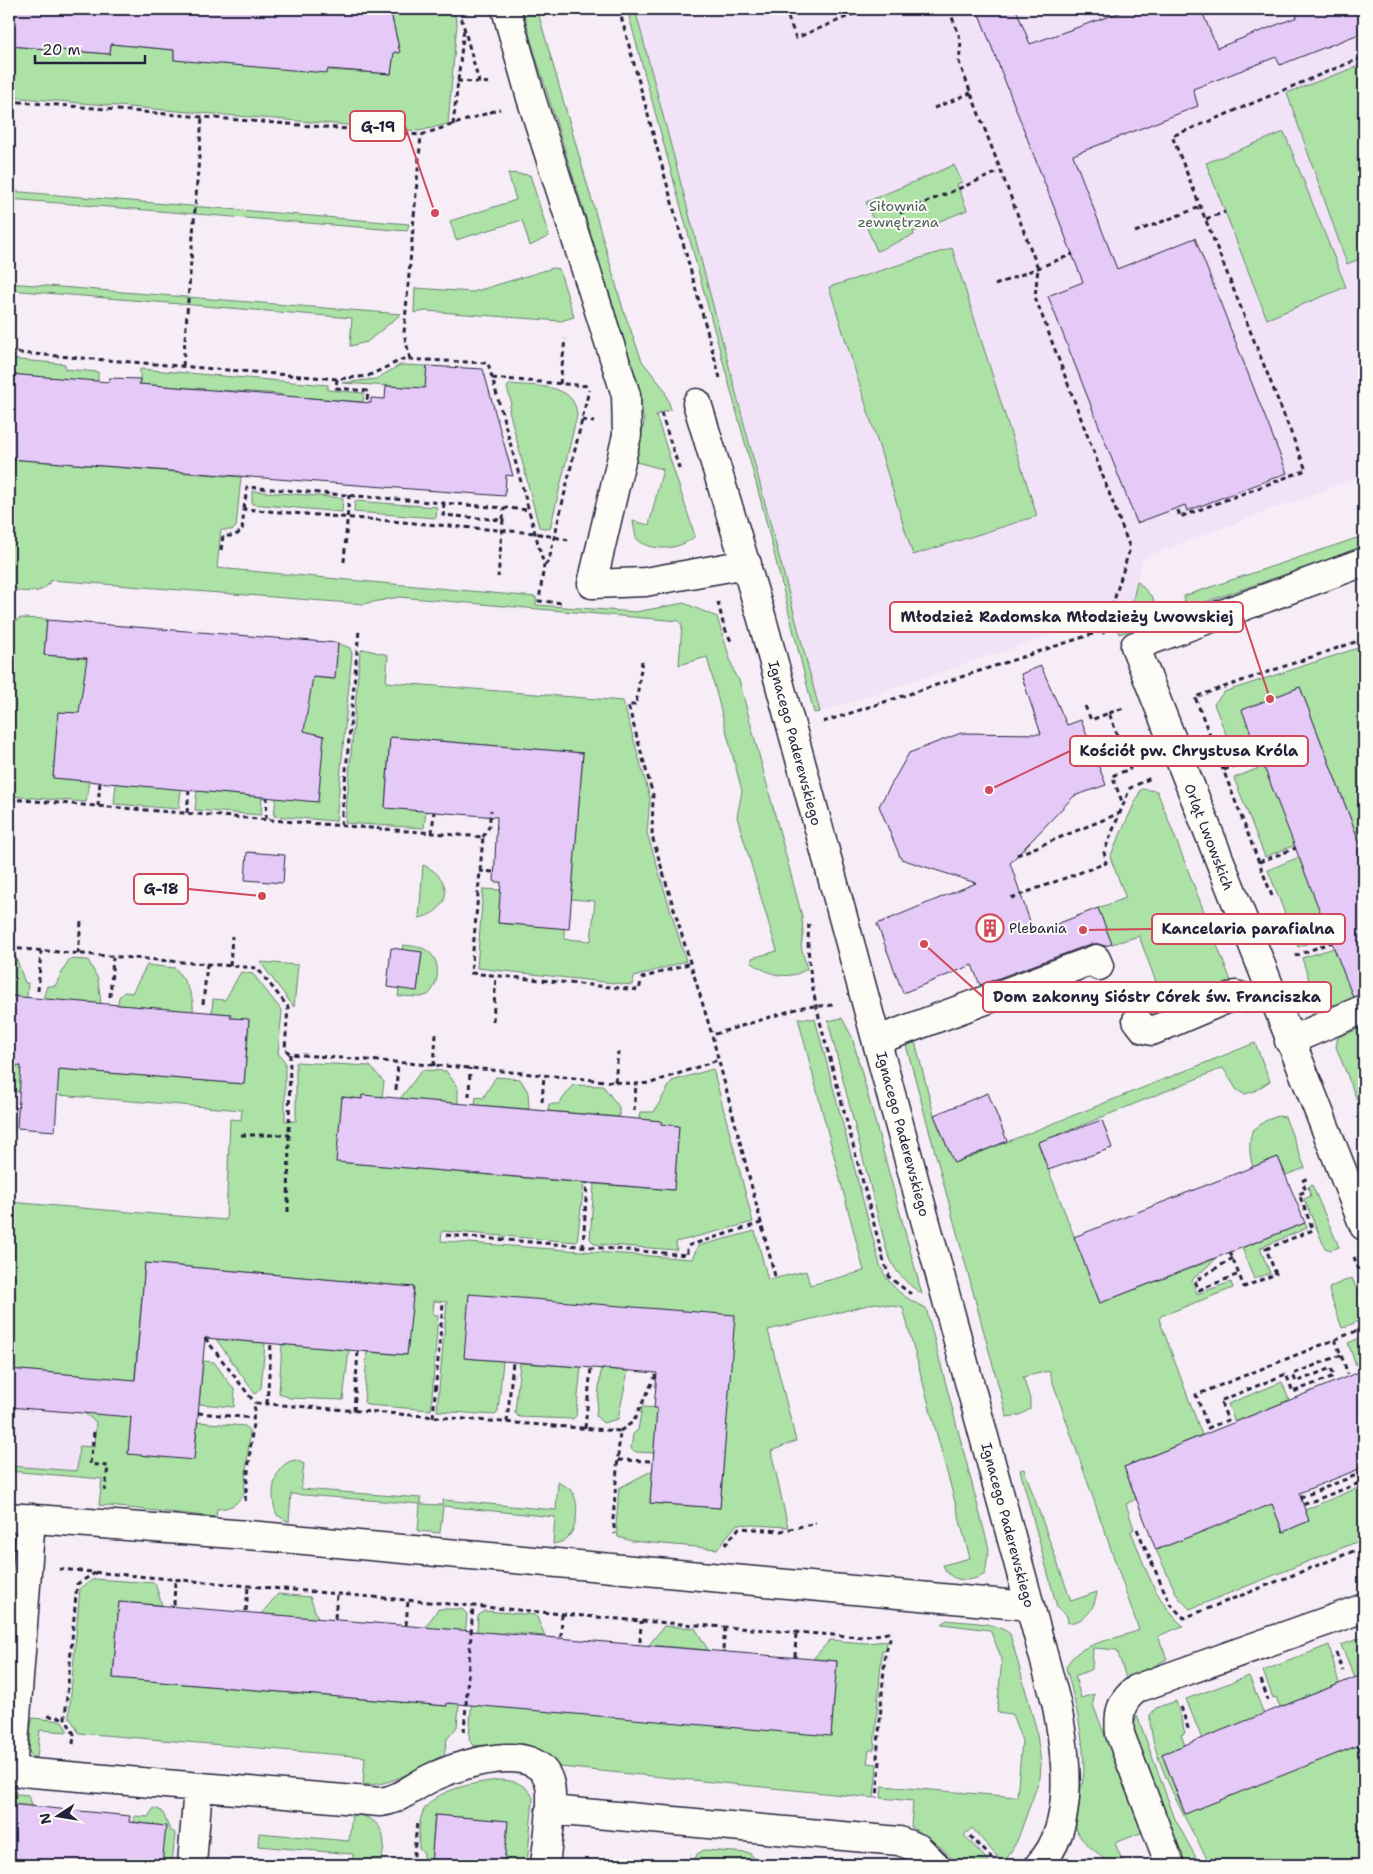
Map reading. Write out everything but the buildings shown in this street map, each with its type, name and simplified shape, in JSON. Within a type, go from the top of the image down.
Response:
[{"type":"street","points":[[506,9],[531,98],[625,390],[628,412],[627,435],[592,584],[645,582],[746,564]]},
{"type":"street","name":"Ignacego Paderewskiego","points":[[697,403],[746,564],[878,1040],[1056,1702],[1063,1734],[1066,1770],[1062,1814],[1055,1842],[1039,1865]]},
{"type":"street","name":"Orląt Lwowskich","points":[[1364,562],[1135,646],[1289,1041],[1364,1226]]},
{"type":"street","points":[[878,1040],[1096,959],[1099,966]]},
{"type":"street","points":[[1137,1020],[1144,1029],[1152,1030],[1236,995],[1246,998]]},
{"type":"street","points":[[1289,1041],[1364,1009]]},
{"type":"street","points":[[546,1865],[551,1793],[549,1780],[534,1764],[513,1758],[468,1764],[434,1776],[394,1800],[380,1802],[10,1771],[20,1518],[615,1567],[1030,1606]]},
{"type":"street","points":[[1170,1865],[1120,1734],[1119,1719],[1121,1705],[1128,1695],[1138,1688],[1364,1608]]},
{"type":"street","points":[[192,1865],[198,1787]]},
{"type":"street","points":[[550,1810],[899,1841],[918,1848],[935,1865]]},
{"type":"path","points":[[459,9],[479,82]]},
{"type":"path","points":[[619,9],[720,378],[719,387]]},
{"type":"path","points":[[785,9],[796,38],[866,9]]},
{"type":"path","points":[[949,9],[961,41],[959,62],[1038,268],[1035,297]]},
{"type":"path","points":[[453,125],[464,28]]},
{"type":"path","points":[[1178,510],[1180,517],[1306,470],[1172,136],[1245,108],[1285,88],[1364,57]]},
{"type":"path","points":[[457,81],[494,83]]},
{"type":"path","points":[[934,108],[971,93]]},
{"type":"path","points":[[9,101],[421,135],[531,98]]},
{"type":"path","points":[[183,366],[202,117]]},
{"type":"path","points":[[410,359],[404,333],[421,135]]},
{"type":"path","points":[[900,213],[1001,171]]},
{"type":"path","points":[[1135,232],[1200,206]]},
{"type":"path","points":[[1206,219],[1225,212]]},
{"type":"path","points":[[995,285],[1073,254]]},
{"type":"path","points":[[560,384],[564,339]]},
{"type":"path","points":[[9,352],[337,379],[368,376],[403,358],[488,363],[532,522]]},
{"type":"path","points":[[492,378],[625,390]]},
{"type":"path","points":[[337,379],[336,388],[368,391],[367,402]]},
{"type":"path","points":[[544,565],[549,560],[591,380]]},
{"type":"path","points":[[661,413],[682,475]]},
{"type":"path","points":[[221,550],[223,536],[234,536],[242,531],[246,486],[529,510]]},
{"type":"path","points":[[344,562],[349,495]]},
{"type":"path","points":[[444,503],[443,514],[503,520]]},
{"type":"path","points":[[498,577],[504,508]]},
{"type":"path","points":[[244,509],[502,530],[601,546]]},
{"type":"path","points":[[710,570],[721,616],[735,649]]},
{"type":"path","points":[[341,825],[359,630]]},
{"type":"path","points":[[792,731],[1102,630]]},
{"type":"path","points":[[1276,905],[1195,696],[1364,639]]},
{"type":"path","points":[[642,661],[636,705],[628,705],[653,795],[652,836],[712,1035],[775,1276]]},
{"type":"path","points":[[1085,706],[1091,720],[1132,705]]},
{"type":"path","points":[[1109,713],[1130,768],[1112,776],[1123,804]]},
{"type":"path","points":[[1094,754],[1143,735]]},
{"type":"path","points":[[1224,770],[1260,756]]},
{"type":"path","points":[[1011,898],[1106,863],[1104,852],[1130,788],[1158,775]]},
{"type":"path","points":[[98,806],[100,782]]},
{"type":"path","points":[[187,813],[189,790]]},
{"type":"path","points":[[266,819],[267,797]]},
{"type":"path","points":[[9,799],[483,838]]},
{"type":"path","points":[[491,810],[489,828],[483,838],[471,973],[639,990],[642,978],[691,963]]},
{"type":"path","points":[[432,833],[434,812]]},
{"type":"path","points":[[1017,854],[1120,813]]},
{"type":"path","points":[[1259,862],[1296,848]]},
{"type":"path","points":[[479,871],[494,872]]},
{"type":"path","points":[[808,918],[807,950],[811,962],[816,1006],[884,1262],[890,1278],[916,1298]]},
{"type":"path","points":[[78,954],[81,922]]},
{"type":"path","points":[[230,966],[232,936]]},
{"type":"path","points":[[1295,956],[1332,942]]},
{"type":"path","points":[[9,948],[257,968],[288,1007],[285,1049],[290,1054],[544,1074],[636,1084],[651,1083],[718,1060]]},
{"type":"path","points":[[1292,948],[1298,965]]},
{"type":"path","points":[[38,991],[41,951]]},
{"type":"path","points":[[110,997],[113,957]]},
{"type":"path","points":[[203,1004],[207,964]]},
{"type":"path","points":[[493,1021],[496,976]]},
{"type":"path","points":[[712,1035],[733,1028]]},
{"type":"path","points":[[434,1066],[436,1034]]},
{"type":"path","points":[[615,1082],[618,1052]]},
{"type":"path","points":[[288,1212],[290,1054]]},
{"type":"path","points":[[396,1090],[398,1063]]},
{"type":"path","points":[[469,1097],[470,1068]]},
{"type":"path","points":[[542,1102],[544,1074]]},
{"type":"path","points":[[634,1111],[636,1084]]},
{"type":"path","points":[[241,1135],[289,1134]]},
{"type":"path","points":[[1230,1252],[1244,1287],[1276,1274],[1266,1249],[1313,1230],[1299,1194],[1306,1191],[1302,1181],[1311,1177]]},
{"type":"path","points":[[584,1247],[587,1183]]},
{"type":"path","points":[[446,1236],[687,1255],[687,1246],[761,1223]]},
{"type":"path","points":[[1233,1258],[1195,1281],[1199,1290],[1239,1274]]},
{"type":"path","points":[[433,1417],[443,1303]]},
{"type":"path","points":[[1341,1356],[1293,1374],[1296,1382],[1331,1368],[1334,1376],[1293,1392],[1286,1374],[1220,1401],[1228,1420],[1208,1428],[1196,1394],[1364,1328]]},
{"type":"path","points":[[205,1338],[255,1403],[246,1496],[241,1507]]},
{"type":"path","points":[[1335,1339],[1348,1374]]},
{"type":"path","points":[[267,1404],[271,1344]]},
{"type":"path","points":[[354,1411],[358,1351]]},
{"type":"path","points":[[507,1422],[513,1362]]},
{"type":"path","points":[[584,1428],[591,1368]]},
{"type":"path","points":[[255,1403],[620,1431],[633,1422],[657,1373]]},
{"type":"path","points":[[198,1413],[254,1418]]},
{"type":"path","points":[[617,1539],[613,1520],[620,1431]]},
{"type":"path","points":[[94,1432],[90,1464],[108,1466],[102,1524]]},
{"type":"path","points":[[618,1460],[653,1462]]},
{"type":"path","points":[[1362,1473],[1357,1484],[1305,1504],[1302,1497],[1362,1473]]},
{"type":"path","points":[[719,1552],[739,1528],[781,1532],[816,1523]]},
{"type":"path","points":[[1137,1529],[1170,1604],[1184,1618],[1364,1547]]},
{"type":"path","points":[[52,1569],[641,1621],[862,1637],[888,1633],[890,1639],[886,1655],[877,1758],[880,1761],[877,1798]]},
{"type":"path","points":[[70,1776],[74,1734],[65,1718],[77,1584],[95,1572]]},
{"type":"path","points":[[174,1605],[175,1581]]},
{"type":"path","points":[[246,1611],[248,1587]]},
{"type":"path","points":[[335,1618],[337,1595]]},
{"type":"path","points":[[406,1625],[408,1601]]},
{"type":"path","points":[[468,1764],[463,1747],[473,1606]]},
{"type":"path","points":[[562,1614],[562,1637]]},
{"type":"path","points":[[640,1642],[641,1621]]},
{"type":"path","points":[[723,1650],[725,1627]]},
{"type":"path","points":[[795,1656],[796,1632]]},
{"type":"path","points":[[1334,1648],[1342,1671]]},
{"type":"path","points":[[1259,1675],[1268,1700]]},
{"type":"path","points":[[1180,1704],[1189,1731]]},
{"type":"path","points":[[413,1865],[417,1818]]},
{"type":"path","points":[[970,1836],[999,1865]]},
{"type":"shaded area","points":[[635,9],[1364,9],[1364,475],[1142,558],[1131,609],[820,712]]},
{"type":"shaded area","points":[[9,1359],[110,1367],[102,1479],[9,1471]]},
{"type":"green space","points":[[390,9],[453,9],[457,23],[448,124],[419,131],[9,97],[9,46],[109,54],[111,44],[174,50],[174,60],[391,74],[394,52],[400,52]]},
{"type":"green space","points":[[523,9],[537,9],[623,309],[642,361],[664,389],[671,409],[656,415],[695,536],[689,541],[674,547],[657,548],[642,543],[636,538],[633,521],[649,525],[663,469],[636,462],[644,422],[639,389],[531,41]]},
{"type":"green space","points":[[627,9],[635,9],[820,712],[814,713],[762,505]]},
{"type":"green space","points":[[1364,64],[1364,257],[1347,264],[1287,93]]},
{"type":"green space","points":[[1284,132],[1346,287],[1267,319],[1206,163]]},
{"type":"green space","name":"Siłownia zewnętrzna","points":[[954,165],[962,182],[957,184],[967,210],[913,232],[914,235],[877,251],[867,228],[875,225],[866,202]]},
{"type":"green space","points":[[508,173],[530,175],[549,236],[530,246],[522,220],[456,240],[450,221],[516,200]]},
{"type":"green space","points":[[9,191],[409,224],[407,231],[9,199]]},
{"type":"green space","points":[[952,248],[1037,516],[913,555],[829,287]]},
{"type":"green space","points":[[553,268],[559,269],[574,317],[561,321],[426,311],[414,313],[415,288],[473,292]]},
{"type":"green space","points":[[9,283],[401,314],[367,342],[350,346],[352,318],[9,290]]},
{"type":"green space","points":[[9,359],[65,364],[65,369],[98,372],[98,382],[9,374]]},
{"type":"green space","points":[[400,365],[427,366],[424,406],[406,387],[342,383],[376,379]]},
{"type":"green space","points":[[140,369],[328,385],[328,390],[364,393],[363,402],[298,397],[281,401],[281,394],[218,390],[218,396],[201,394],[202,389],[140,384]]},
{"type":"green space","points":[[510,384],[542,386],[562,391],[575,404],[577,415],[550,529],[539,527],[509,410],[511,402],[507,387]]},
{"type":"green space","points":[[9,459],[241,477],[236,527],[232,530],[221,530],[217,568],[536,597],[536,605],[636,612],[684,603],[717,617],[735,675],[739,680],[802,916],[803,934],[801,946],[807,969],[800,973],[786,976],[766,971],[752,963],[752,958],[777,951],[737,817],[742,791],[707,657],[679,665],[682,625],[679,621],[399,597],[363,604],[51,580],[41,590],[33,592],[18,591],[10,581]]},
{"type":"green space","points":[[252,491],[343,498],[342,512],[252,504]]},
{"type":"green space","points":[[355,501],[437,507],[436,518],[354,512]]},
{"type":"green space","points":[[1363,536],[1364,547],[1185,609],[1184,596]]},
{"type":"green space","points":[[1137,581],[1153,598],[1160,617],[1148,624],[1119,634],[1113,616],[1131,609]]},
{"type":"green space","points":[[20,618],[47,619],[44,655],[334,679],[338,643],[350,648],[352,653],[336,821],[274,816],[276,798],[324,736],[59,712],[53,777],[89,781],[86,802],[9,796],[9,625]]},
{"type":"green space","points":[[1364,646],[1364,854],[1300,687],[1243,710],[1259,751],[1236,760],[1214,704],[1224,692]]},
{"type":"green space","points":[[363,649],[388,655],[386,682],[623,701],[650,798],[647,833],[686,961],[634,977],[632,985],[477,968],[483,889],[501,890],[498,923],[564,928],[564,939],[591,941],[595,901],[571,899],[583,753],[390,737],[385,807],[426,811],[424,828],[345,823],[360,652]]},
{"type":"green space","points":[[1264,766],[1295,845],[1265,857],[1234,778]]},
{"type":"green space","points":[[116,783],[181,789],[179,809],[114,804]]},
{"type":"green space","points":[[1141,789],[1157,791],[1233,986],[1166,1009],[1139,936],[1112,944],[1098,908],[1126,898],[1110,857]]},
{"type":"green space","points":[[197,791],[262,797],[261,815],[195,810]]},
{"type":"green space","points":[[1299,857],[1330,935],[1298,947],[1268,870]]},
{"type":"green space","points":[[423,865],[440,878],[445,894],[443,902],[438,909],[419,918]]},
{"type":"green space","points":[[403,945],[422,948],[429,952],[436,963],[437,977],[428,995],[421,997],[398,996],[399,988],[417,990],[422,952],[402,950]]},
{"type":"green space","points":[[1334,948],[1349,986],[1364,981],[1364,999],[1340,1008],[1313,993],[1302,958]]},
{"type":"green space","points":[[9,954],[15,955],[25,983],[28,983],[27,998],[9,996]]},
{"type":"green space","points":[[69,959],[88,960],[98,979],[101,1004],[43,999],[47,986],[55,986]]},
{"type":"green space","points":[[260,962],[298,965],[294,1007]]},
{"type":"green space","points":[[147,965],[175,968],[186,983],[191,994],[193,1012],[118,1005],[119,997],[124,992],[132,993]]},
{"type":"green space","points":[[241,972],[253,974],[282,1011],[278,1053],[285,1062],[285,1121],[296,1121],[296,1062],[370,1066],[384,1082],[382,1097],[362,1096],[362,1099],[342,1097],[337,1162],[584,1183],[577,1242],[442,1231],[441,1241],[692,1259],[698,1246],[755,1231],[768,1280],[806,1271],[810,1285],[864,1271],[798,1018],[815,1019],[880,1265],[893,1286],[911,1301],[926,1308],[989,1549],[985,1574],[973,1579],[961,1580],[950,1575],[943,1565],[970,1558],[903,1308],[876,1303],[768,1330],[796,1441],[771,1451],[788,1527],[737,1524],[717,1549],[632,1541],[618,1537],[616,1526],[619,1488],[653,1470],[650,1503],[720,1508],[731,1355],[464,1358],[503,1361],[498,1411],[495,1415],[437,1411],[447,1302],[434,1301],[433,1314],[438,1315],[431,1410],[367,1405],[364,1402],[367,1352],[407,1355],[413,1287],[145,1263],[128,1453],[194,1459],[198,1422],[245,1426],[250,1432],[244,1493],[233,1505],[217,1509],[216,1517],[99,1505],[102,1479],[9,1471],[9,1466],[77,1471],[79,1446],[94,1447],[96,1422],[84,1413],[87,1376],[9,1369],[9,1202],[226,1220],[230,1119],[241,1120],[242,1110],[9,1091],[9,1065],[244,1084],[249,1020],[230,1018],[230,1014],[212,1012],[213,999],[225,1000]]},
{"type":"green space","points":[[842,1018],[852,1037],[922,1294],[900,1274],[892,1263],[886,1248],[828,1021]]},
{"type":"green space","points":[[1364,1027],[1363,1115],[1336,1047],[1338,1037]]},
{"type":"green space","points":[[914,1038],[934,1115],[954,1163],[1255,1043],[1270,1081],[1253,1092],[1244,1094],[1237,1090],[1223,1068],[1038,1143],[1100,1303],[1217,1258],[1192,1280],[1197,1294],[1231,1282],[1233,1288],[1161,1316],[1159,1319],[1202,1435],[1124,1467],[1136,1499],[1126,1504],[1134,1529],[1131,1531],[1157,1593],[1183,1626],[1158,1636],[1167,1659],[1127,1681],[1117,1650],[1093,1648],[1092,1669],[1075,1676],[1081,1698],[1094,1694],[1093,1705],[1143,1832],[1115,1843],[1124,1865],[1108,1865],[1082,1839],[1076,1828],[1075,1815],[1083,1778],[1084,1758],[1073,1693],[1066,1668],[1078,1652],[1087,1647],[1139,1630],[1049,1371],[1023,1377],[1030,1399],[1030,1409],[1020,1415],[1007,1417],[906,1045]]},
{"type":"green space","points":[[713,1069],[753,1222],[676,1242],[677,1250],[595,1244],[590,1239],[594,1184],[674,1190],[679,1126],[661,1124],[661,1121],[639,1119],[640,1112],[654,1112],[672,1081]]},
{"type":"green space","points":[[422,1070],[446,1071],[458,1088],[458,1104],[400,1099]]},
{"type":"green space","points":[[496,1077],[520,1079],[528,1092],[529,1109],[475,1105],[476,1097],[483,1098]]},
{"type":"green space","points":[[573,1085],[603,1086],[619,1107],[619,1117],[548,1111],[549,1104],[559,1104]]},
{"type":"green space","points":[[1278,1116],[1285,1117],[1305,1168],[1286,1175],[1278,1157],[1253,1167],[1250,1153],[1252,1131],[1265,1121]]},
{"type":"green space","points":[[1312,1185],[1339,1247],[1331,1250],[1325,1248],[1304,1199],[1311,1196],[1308,1187]]},
{"type":"green space","points":[[1305,1223],[1307,1228],[1260,1248],[1270,1273],[1254,1279],[1242,1248]]},
{"type":"green space","points":[[1352,1278],[1364,1306],[1364,1319],[1342,1328],[1329,1291],[1330,1287]]},
{"type":"green space","points":[[1364,1336],[1364,1362],[1356,1365],[1348,1343]]},
{"type":"green space","points":[[216,1339],[265,1343],[261,1388],[255,1394]]},
{"type":"green space","points":[[282,1344],[349,1350],[343,1400],[290,1398],[279,1393]]},
{"type":"green space","points":[[203,1361],[214,1362],[235,1391],[234,1407],[199,1404]]},
{"type":"green space","points":[[520,1363],[581,1367],[576,1416],[573,1419],[519,1417],[515,1413]]},
{"type":"green space","points":[[601,1369],[628,1371],[618,1419],[603,1423],[596,1416]]},
{"type":"green space","points":[[1282,1382],[1289,1400],[1235,1422],[1228,1404]]},
{"type":"green space","points":[[642,1407],[662,1408],[656,1426],[654,1453],[636,1452],[631,1449],[633,1434],[638,1430]]},
{"type":"green space","points":[[296,1460],[304,1464],[301,1489],[421,1498],[421,1504],[442,1505],[443,1500],[556,1510],[558,1482],[570,1489],[574,1495],[577,1508],[574,1528],[566,1539],[553,1544],[555,1517],[443,1506],[440,1533],[418,1531],[420,1504],[291,1494],[289,1522],[277,1515],[273,1500],[274,1482],[282,1467],[288,1462]]},
{"type":"green space","points":[[1024,1469],[1071,1601],[1097,1592],[1094,1604],[1088,1614],[1080,1620],[1068,1623],[1067,1616],[1057,1607],[1020,1470]]},
{"type":"green space","points":[[1364,1481],[1364,1539],[1190,1609],[1178,1597],[1156,1550],[1281,1500],[1274,1509],[1283,1532],[1309,1521],[1305,1510],[1360,1487]]},
{"type":"green space","points":[[94,1579],[155,1583],[162,1605],[119,1602],[113,1678],[446,1706],[453,1630],[425,1628],[438,1609],[462,1609],[467,1614],[457,1727],[447,1739],[444,1755],[405,1775],[384,1783],[374,1784],[363,1784],[365,1757],[79,1733],[69,1716],[80,1588]]},
{"type":"green space","points":[[278,1594],[310,1597],[318,1619],[261,1614]]},
{"type":"green space","points":[[484,1611],[536,1615],[545,1636],[504,1632],[498,1707],[831,1735],[837,1661],[813,1659],[830,1640],[866,1643],[887,1641],[886,1650],[882,1650],[874,1750],[869,1750],[867,1763],[877,1764],[874,1798],[560,1767],[541,1753],[519,1746],[473,1746],[469,1739],[478,1616]]},
{"type":"green space","points":[[947,1620],[989,1625],[1010,1634],[1036,1728],[1041,1763],[1040,1778],[1017,1841],[1006,1860],[1002,1862],[972,1828],[964,1835],[992,1865],[958,1865],[942,1848],[911,1827],[913,1801],[881,1798],[882,1786],[1017,1797],[1022,1741],[1012,1714],[997,1712],[1002,1659],[990,1630],[942,1624]]},
{"type":"green space","points":[[664,1626],[695,1628],[708,1650],[649,1645]]},
{"type":"green space","points":[[1364,1637],[1364,1674],[1355,1678],[1341,1645]]},
{"type":"green space","points":[[1329,1645],[1339,1684],[1280,1707],[1276,1697],[1273,1698],[1263,1671]]},
{"type":"green space","points":[[1249,1676],[1264,1714],[1202,1739],[1186,1699]]},
{"type":"green space","points":[[1176,1701],[1185,1733],[1181,1735],[1185,1745],[1162,1754],[1185,1813],[1364,1743],[1364,1861],[1353,1865],[1211,1865],[1172,1792],[1151,1731],[1150,1715],[1156,1708]]},
{"type":"green space","points":[[1137,1715],[1175,1819],[1200,1865],[1184,1865],[1136,1741],[1133,1729]]},
{"type":"green space","points":[[32,1718],[62,1721],[68,1732],[40,1730],[37,1758],[31,1756],[29,1750]]},
{"type":"green space","points":[[498,1780],[518,1783],[527,1789],[533,1798],[527,1865],[504,1865],[507,1821],[435,1815],[431,1865],[422,1865],[424,1854],[419,1849],[419,1827],[422,1814],[427,1805],[444,1793],[466,1785]]},
{"type":"green space","points":[[9,1793],[28,1795],[33,1806],[9,1804]]},
{"type":"green space","points":[[154,1808],[162,1811],[170,1830],[175,1833],[172,1865],[162,1865],[165,1826],[134,1822],[134,1816],[148,1817]]},
{"type":"green space","points":[[352,1814],[371,1819],[381,1830],[384,1846],[380,1865],[353,1865],[353,1854],[258,1846],[259,1833],[349,1841]]},
{"type":"green space","points":[[704,1850],[750,1853],[755,1860],[761,1861],[761,1865],[693,1865],[697,1854]]},
{"type":"place","name":"G-19","points":[[435,213]]},
{"type":"place","name":"Młodzież Radomska Młodzieży Lwowskiej","points":[[1270,699]]},
{"type":"place","name":"Kościół pw. Chrystusa Króla","points":[[989,790]]},
{"type":"place","name":"G-18","points":[[262,896]]},
{"type":"place","name":"Plebania","points":[[990,928]]},
{"type":"place","name":"Kancelaria parafialna","points":[[1083,930]]},
{"type":"place","name":"Dom zakonny Sióstr Córek św. Franciszka","points":[[924,944]]}]
